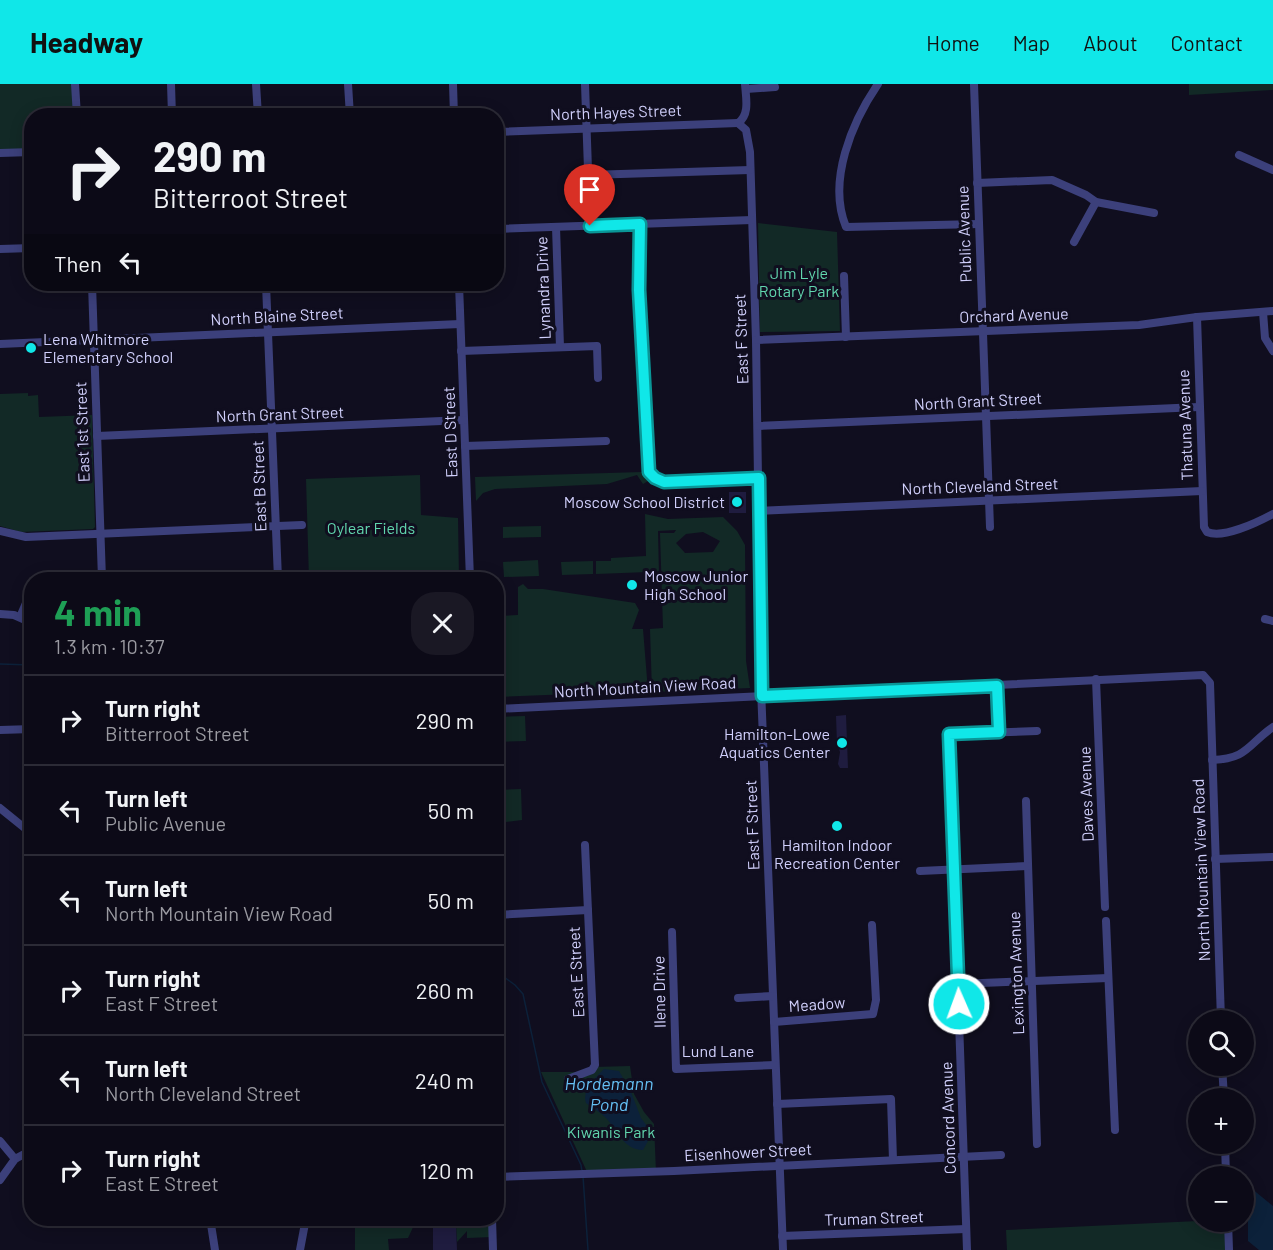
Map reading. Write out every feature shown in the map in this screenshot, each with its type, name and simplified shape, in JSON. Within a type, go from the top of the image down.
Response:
[{"type":"street","points":[[75,84],[76,108]]},
{"type":"street","points":[[171,84],[172,108]]},
{"type":"street","points":[[256,84],[258,108]]},
{"type":"street","points":[[348,84],[350,108]]},
{"type":"street","points":[[453,84],[454,108]]},
{"type":"street","points":[[585,84],[590,226]]},
{"type":"street","points":[[878,84],[852,131],[843,167],[840,196],[846,227],[979,224]]},
{"type":"street","name":"Public Avenue","points":[[974,84],[990,527]]},
{"type":"street","points":[[738,123],[744,119],[746,113],[745,86],[775,87]]},
{"type":"street","name":"North Hayes Street","points":[[504,132],[738,123]]},
{"type":"street","name":"East F Street","points":[[738,123],[746,130],[749,137],[756,340],[762,696],[783,1250]]},
{"type":"street","points":[[0,153],[24,152]]},
{"type":"street","points":[[1239,155],[1273,170]]},
{"type":"street","points":[[588,175],[750,170]]},
{"type":"street","points":[[977,183],[1052,180],[1096,202],[1154,213]]},
{"type":"street","points":[[1074,242],[1096,202]]},
{"type":"street","points":[[504,229],[752,220]]},
{"type":"street","points":[[640,224],[639,290],[649,472],[664,482],[759,478]]},
{"type":"street","name":"Lynandra Drive","points":[[556,227],[561,347]]},
{"type":"street","points":[[0,249],[24,248]]},
{"type":"street","points":[[843,276],[846,337]]},
{"type":"street","name":"East 1st Street","points":[[92,291],[102,572]]},
{"type":"street","name":"East B Street","points":[[266,291],[278,572]]},
{"type":"street","name":"East D Street","points":[[459,291],[470,572]]},
{"type":"street","name":"Orchard Avenue","points":[[756,340],[1139,325],[1197,317],[1273,311]]},
{"type":"street","points":[[1263,312],[1265,338],[1273,351]]},
{"type":"street","name":"Thatuna Avenue","points":[[1197,317],[1204,527],[1207,532],[1218,534],[1273,514]]},
{"type":"street","name":"North Blaine Street","points":[[0,344],[460,324]]},
{"type":"street","points":[[461,351],[597,346],[598,378]]},
{"type":"street","name":"North Grant Street","points":[[758,426],[1199,407]]},
{"type":"street","name":"North Grant Street","points":[[97,436],[464,420]]},
{"type":"street","points":[[465,446],[606,441]]},
{"type":"street","name":"North Cleveland Street","points":[[759,511],[1202,491]]},
{"type":"street","points":[[0,531],[26,537],[302,525]]},
{"type":"street","points":[[20,617],[24,608]]},
{"type":"street","points":[[0,614],[24,619]]},
{"type":"street","name":"North Mountain View Road","points":[[504,709],[1203,675],[1210,683],[1221,1010]]},
{"type":"street","name":"Daves Avenue","points":[[1096,679],[1105,907]]},
{"type":"street","points":[[997,686],[999,732],[1037,731]]},
{"type":"street","points":[[1212,760],[1230,759],[1245,752],[1273,727]]},
{"type":"street","points":[[0,730],[24,729]]},
{"type":"street","name":"Concord Avenue","points":[[967,1250],[949,734],[999,732]]},
{"type":"street","name":"Lexington Avenue","points":[[1026,801],[1036,1144]]},
{"type":"street","points":[[0,808],[24,828]]},
{"type":"street","name":"East E Street","points":[[567,1079],[592,1070],[595,1065],[585,845]]},
{"type":"street","points":[[1215,859],[1273,857]]},
{"type":"street","points":[[920,871],[1028,867]]},
{"type":"street","points":[[504,915],[588,910]]},
{"type":"street","points":[[1106,921],[1115,1130]]},
{"type":"street","name":"Meadow","points":[[774,1022],[861,1016],[870,1015],[875,1011],[872,925]]},
{"type":"street","name":"Ilene Drive","points":[[672,932],[675,1051]]},
{"type":"street","points":[[958,984],[1108,978]]},
{"type":"street","points":[[738,998],[773,996]]},
{"type":"street","name":"Lund Lane","points":[[675,1051],[676,1069],[776,1065]]},
{"type":"street","points":[[777,1104],[891,1098],[893,1160]]},
{"type":"street","points":[[0,1141],[15,1160]]},
{"type":"street","points":[[0,1180],[15,1160],[24,1154]]},
{"type":"street","name":"Eisenhower Street","points":[[504,1177],[1001,1155]]},
{"type":"street","points":[[211,1226],[215,1250]]},
{"type":"street","points":[[300,1250],[304,1226]]},
{"type":"street","points":[[492,1226],[493,1250]]},
{"type":"street","name":"Truman Street","points":[[782,1236],[966,1229]]},
{"type":"street","points":[[1228,1232],[1229,1250]]},
{"type":"green space","points":[[0,84],[75,84],[77,108],[24,108],[24,152],[0,153]]},
{"type":"green space","points":[[1189,84],[1273,84],[1273,90],[1189,95]]},
{"type":"green space","name":"Jim Lyle Rotary Park","points":[[758,223],[837,232],[840,331],[760,332]]},
{"type":"green space","points":[[28,393],[28,396],[38,395],[39,417],[92,415],[95,527],[93,529],[21,532],[0,526],[0,394]]},
{"type":"green space","points":[[642,472],[648,481],[643,484],[637,475],[607,484],[495,489],[483,493],[476,501],[475,477]]},
{"type":"green space","name":"Oylear Fields","points":[[420,475],[421,515],[458,518],[459,572],[309,572],[306,479]]},
{"type":"green space","points":[[645,514],[668,519],[723,517],[737,531],[745,545],[746,661],[750,688],[652,692],[650,629],[663,628],[660,533],[674,533],[676,530],[658,531],[659,575],[648,576],[648,572],[596,574],[596,561],[646,556]],"holes":[[[703,532],[720,541],[713,552],[685,553],[676,543],[686,534]]]},
{"type":"green space","points":[[541,526],[541,537],[503,538],[503,527]]},
{"type":"green space","points":[[538,560],[539,576],[504,577],[503,562]]},
{"type":"green space","points":[[593,561],[593,574],[562,575],[561,562]]},
{"type":"green space","points":[[523,584],[528,589],[543,589],[635,603],[639,610],[632,629],[643,629],[648,691],[504,697],[504,616],[518,615],[518,587]]},
{"type":"green space","points":[[525,716],[526,741],[504,742],[504,717]]},
{"type":"green space","points":[[521,789],[522,820],[504,822],[506,800],[504,800],[504,790]]},
{"type":"green space","name":"Kiwanis Park","points":[[630,1066],[634,1094],[654,1124],[656,1172],[588,1174],[541,1072],[586,1072],[594,1067]]},
{"type":"green space","points":[[1188,1221],[1188,1232],[1228,1232],[1229,1250],[1007,1250],[1006,1230]]},
{"type":"green space","points":[[355,1226],[414,1226],[408,1238],[388,1239],[389,1250],[355,1250]]},
{"type":"green space","points":[[456,1226],[492,1226],[492,1237],[467,1238],[467,1231],[457,1242]]},
{"type":"water","name":"Hordemann Pond","points":[[604,1069],[619,1071],[631,1092],[641,1118],[647,1126],[648,1141],[643,1150],[630,1147],[625,1143],[605,1117],[586,1103],[588,1088]]},
{"type":"water","points":[[1254,1190],[1273,1206],[1273,1250],[1259,1250],[1248,1241],[1248,1232],[1254,1232]]},
{"type":"building","name":"Moscow School District","points":[[729,492],[746,492],[746,513],[729,513]]},
{"type":"building","name":"Hamilton-Lowe Aquatics Center","points":[[846,715],[848,768],[840,768],[836,716]]},
{"type":"building","points":[[433,1226],[456,1226],[457,1250],[433,1250]]},
{"type":"waterway","points":[[0,664],[24,665]]},
{"type":"waterway","points":[[504,977],[523,994],[542,1082],[582,1171]]},
{"type":"waterway","points":[[583,1176],[588,1250]]},
{"type":"place","name":"Lena Whitmore Elementary School","points":[[31,348]]},
{"type":"place","name":"Moscow School District","points":[[737,502]]},
{"type":"place","name":"Moscow Junior High School","points":[[632,585]]},
{"type":"place","name":"Hamilton-Lowe Aquatics Center","points":[[842,743]]},
{"type":"place","name":"Hamilton Indoor Recreation Center","points":[[837,826]]},
{"type":"route","points":[[590,226],[640,224],[639,290],[649,472],[664,482],[759,478],[762,696],[997,686],[999,732],[949,734],[959,1004]]}]
